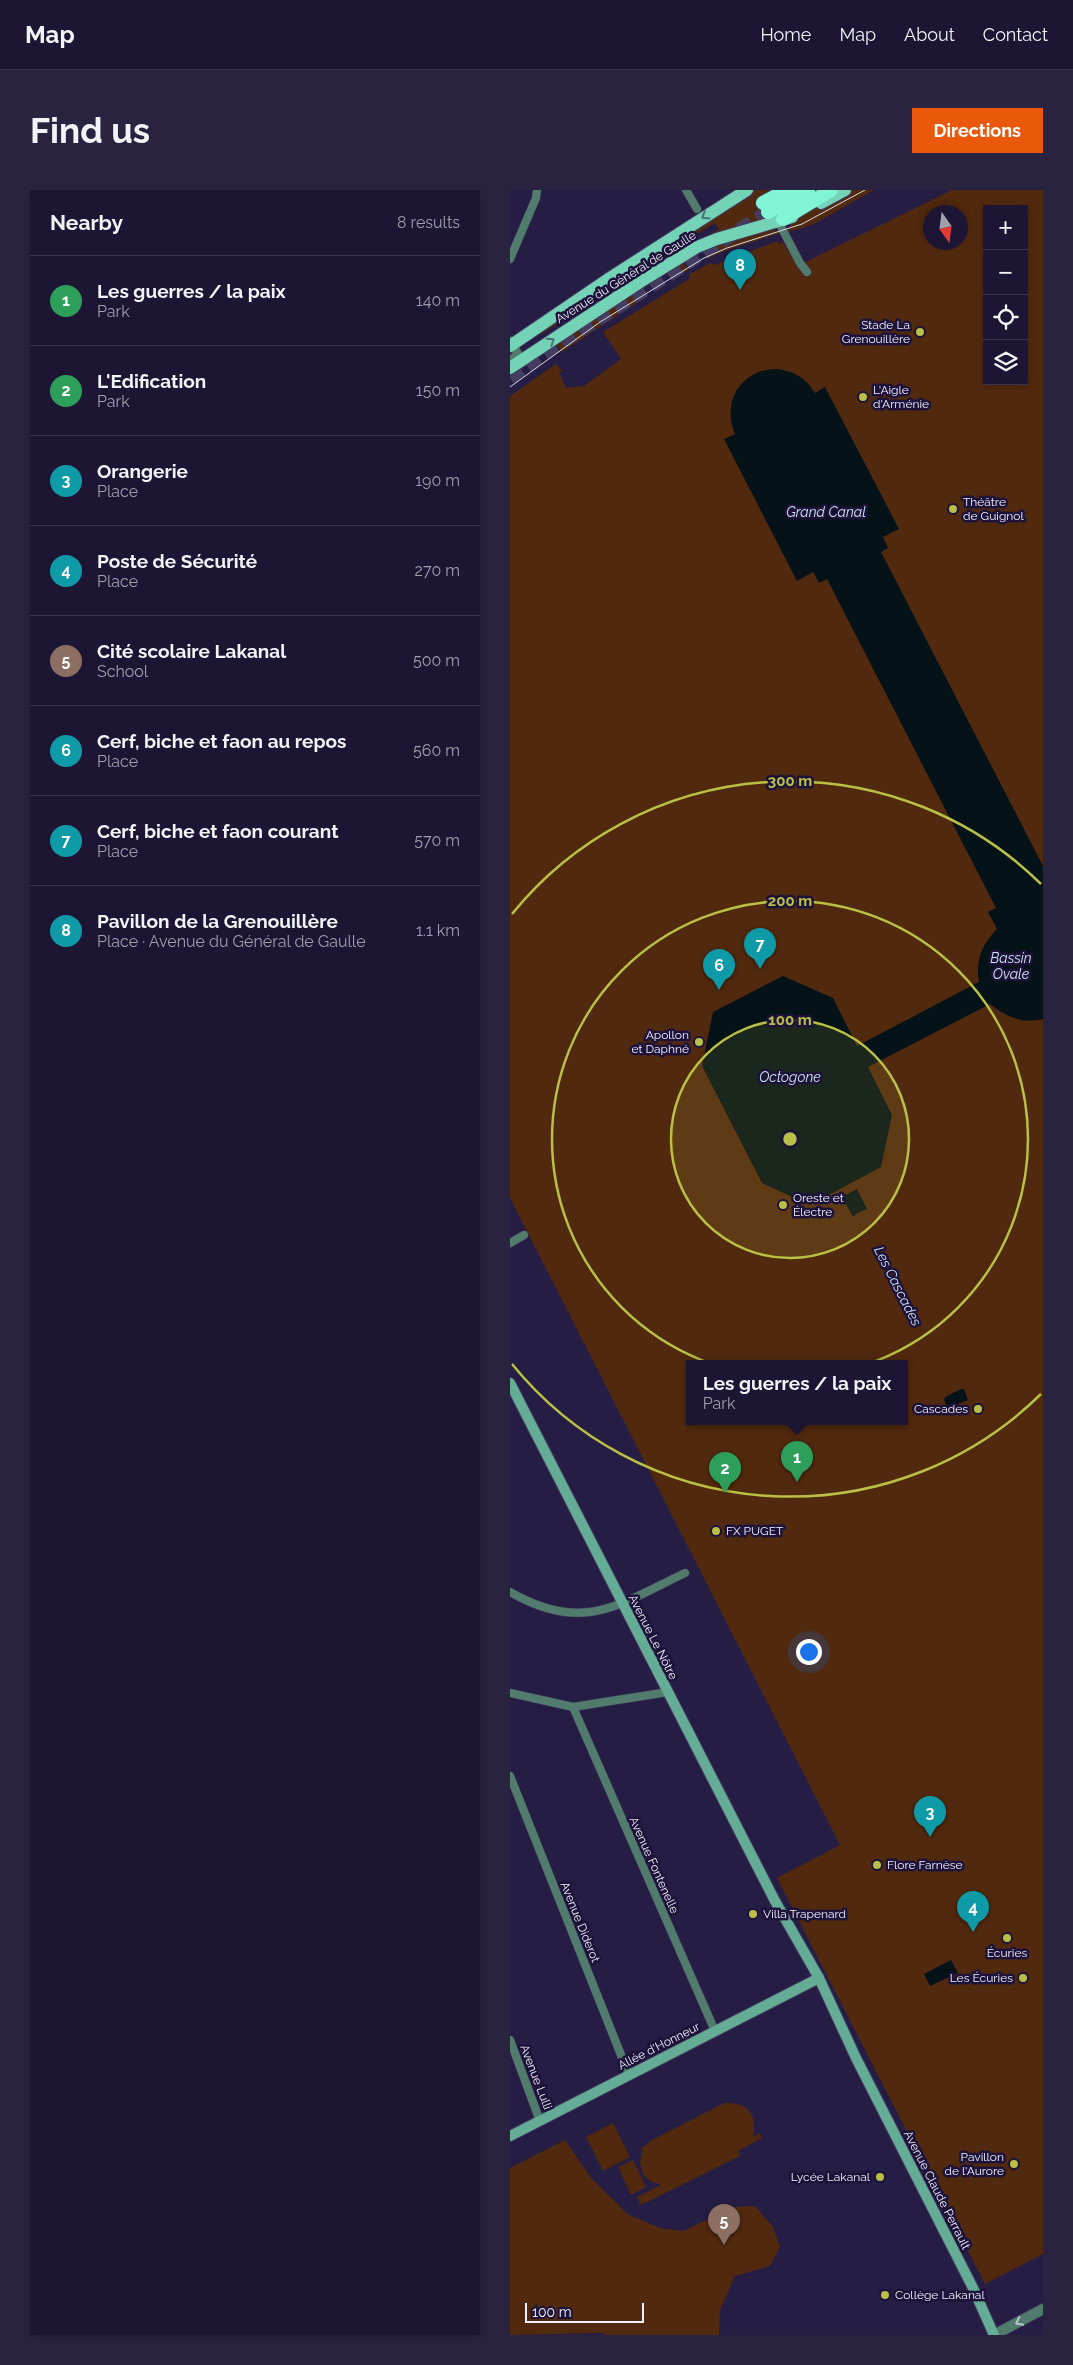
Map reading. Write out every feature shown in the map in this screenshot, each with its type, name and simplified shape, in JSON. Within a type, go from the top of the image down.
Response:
[{"type":"highway","points":[[773,214],[787,190]]},
{"type":"highway","points":[[773,214],[808,190]]},
{"type":"highway","points":[[773,214],[831,190]]},
{"type":"main road","name":"Avenue du Général de Gaulle","points":[[511,343],[746,190]]},
{"type":"main road","name":"Avenue du Général de Gaulle","points":[[512,364],[697,247],[773,214],[810,210],[845,190]]},
{"type":"main road","name":"Avenue Le Nôtre","points":[[510,1383],[816,1979]]},
{"type":"main road","name":"Allée d'Honneur","points":[[510,2136],[816,1979]]},
{"type":"main road","name":"Avenue Claude Perrault","points":[[816,1979],[973,2288],[994,2335]]},
{"type":"street","points":[[510,259],[512,245],[536,198],[537,190]]},
{"type":"street","points":[[686,190],[698,209]]},
{"type":"street","points":[[773,214],[807,272]]},
{"type":"street","points":[[511,343],[518,354],[512,364]]},
{"type":"street","points":[[510,1242],[524,1235]]},
{"type":"street","points":[[510,1592],[549,1609],[575,1614],[600,1612],[685,1573]]},
{"type":"street","points":[[510,1693],[574,1707],[668,1692]]},
{"type":"street","name":"Avenue Fontenelle","points":[[574,1707],[715,2031]]},
{"type":"street","name":"Avenue Diderot","points":[[510,1776],[630,2075]]},
{"type":"street","name":"Avenue Lulli","points":[[510,2040],[540,2121]]},
{"type":"street","points":[[994,2335],[1043,2309]]},
{"type":"shaded area","points":[[754,190],[779,190],[772,216],[817,190],[825,190],[780,215],[698,242],[719,229],[715,223],[689,239],[685,234]]},
{"type":"shaded area","points":[[849,190],[874,190],[812,225],[788,232],[789,227],[799,217]]},
{"type":"shaded area","points":[[952,190],[1043,190],[1043,2254],[985,2284],[777,1878],[840,1845],[510,1198],[510,396],[556,364],[562,371],[559,373],[566,388],[584,386],[621,359],[603,332],[689,279],[690,274],[710,263],[714,265],[777,241],[779,244],[783,242],[797,266]]},
{"type":"shaded area","points":[[773,229],[780,233],[727,250],[707,259],[702,249]]},
{"type":"shaded area","points":[[648,260],[651,264],[540,335],[537,331]]},
{"type":"shaded area","points":[[682,261],[688,270],[674,279],[669,271],[637,291],[642,299],[562,352],[555,342]]},
{"type":"shaded area","points":[[724,2103],[745,2107],[752,2115],[754,2121],[753,2137],[760,2133],[762,2138],[738,2151],[740,2156],[641,2205],[637,2197],[661,2185],[650,2181],[643,2174],[640,2163],[642,2148],[652,2140]]},
{"type":"shaded area","points":[[613,2123],[630,2157],[603,2171],[586,2137]]},
{"type":"shaded area","points":[[565,2140],[592,2179],[629,2215],[660,2228],[683,2231],[734,2207],[755,2206],[773,2227],[780,2247],[770,2266],[735,2276],[720,2310],[719,2335],[605,2335],[604,2333],[510,2335],[510,2168]]},
{"type":"shaded area","points":[[633,2160],[646,2187],[631,2195],[618,2167]]},
{"type":"water","points":[[765,370],[789,371],[799,376],[808,383],[815,393],[825,387],[899,529],[883,537],[888,548],[881,552],[1043,866],[1043,1019],[1021,1020],[1002,1013],[990,1004],[868,1067],[892,1115],[881,1167],[810,1205],[762,1183],[702,1066],[713,1012],[783,976],[833,998],[857,1046],[979,982],[978,967],[981,953],[987,941],[997,929],[988,912],[996,908],[827,579],[819,583],[813,572],[797,581],[724,439],[735,434],[731,422],[731,410],[733,399],[738,389],[754,375]]},
{"type":"water","points":[[857,1189],[867,1209],[853,1217],[842,1197]]},
{"type":"water","points":[[964,1389],[968,1400],[948,1408],[944,1400],[945,1397]]},
{"type":"water","points":[[951,1960],[958,1973],[930,1986],[924,1974]]},
{"type":"tunnel","points":[[510,378],[554,347],[768,212]]},
{"type":"tram line","points":[[510,387],[600,322],[704,258],[727,248],[802,224],[865,190]]},
{"type":"place","name":"Pavillon de la Grenouillère","points":[[740,290]]},
{"type":"place","name":"Stade La Grenouillère","points":[[920,332]]},
{"type":"place","name":"L'Aigle d'Arménie","points":[[863,397]]},
{"type":"place","name":"Théâtre de Guignol","points":[[953,509]]},
{"type":"place","name":"Cerf, biche et faon courant","points":[[760,969]]},
{"type":"place","name":"Cerf, biche et faon au repos","points":[[719,990]]},
{"type":"place","name":"Apollon et Daphné","points":[[699,1042]]},
{"type":"place","name":"Oreste et Électre","points":[[783,1205]]},
{"type":"place","name":"Cascades","points":[[978,1409]]},
{"type":"place","name":"Les guerres / la paix","points":[[797,1482]]},
{"type":"place","name":"L'Edification","points":[[725,1493]]},
{"type":"place","name":"FX PUGET","points":[[716,1531]]},
{"type":"place","name":"Orangerie","points":[[930,1837]]},
{"type":"place","name":"Flore Farnèse","points":[[877,1865]]},
{"type":"place","name":"Villa Trapenard","points":[[753,1914]]},
{"type":"place","name":"Poste de Sécurité","points":[[973,1932]]},
{"type":"place","name":"Écuries","points":[[1007,1938]]},
{"type":"place","name":"Les Écuries","points":[[1023,1978]]},
{"type":"place","name":"Pavillon de l'Aurore","points":[[1014,2164]]},
{"type":"place","name":"Lycée Lakanal","points":[[880,2177]]},
{"type":"place","name":"Cité scolaire Lakanal","points":[[724,2245]]},
{"type":"place","name":"Collège Lakanal","points":[[885,2295]]},
{"type":"water label","name":"Grand Canal","points":[[826,512]]},
{"type":"water label","name":"Bassin Ovale","points":[[1011,966]]},
{"type":"water label","name":"Octogone","points":[[790,1077]]},
{"type":"water label","name":"Les Cascades","points":[[898,1286]]}]
